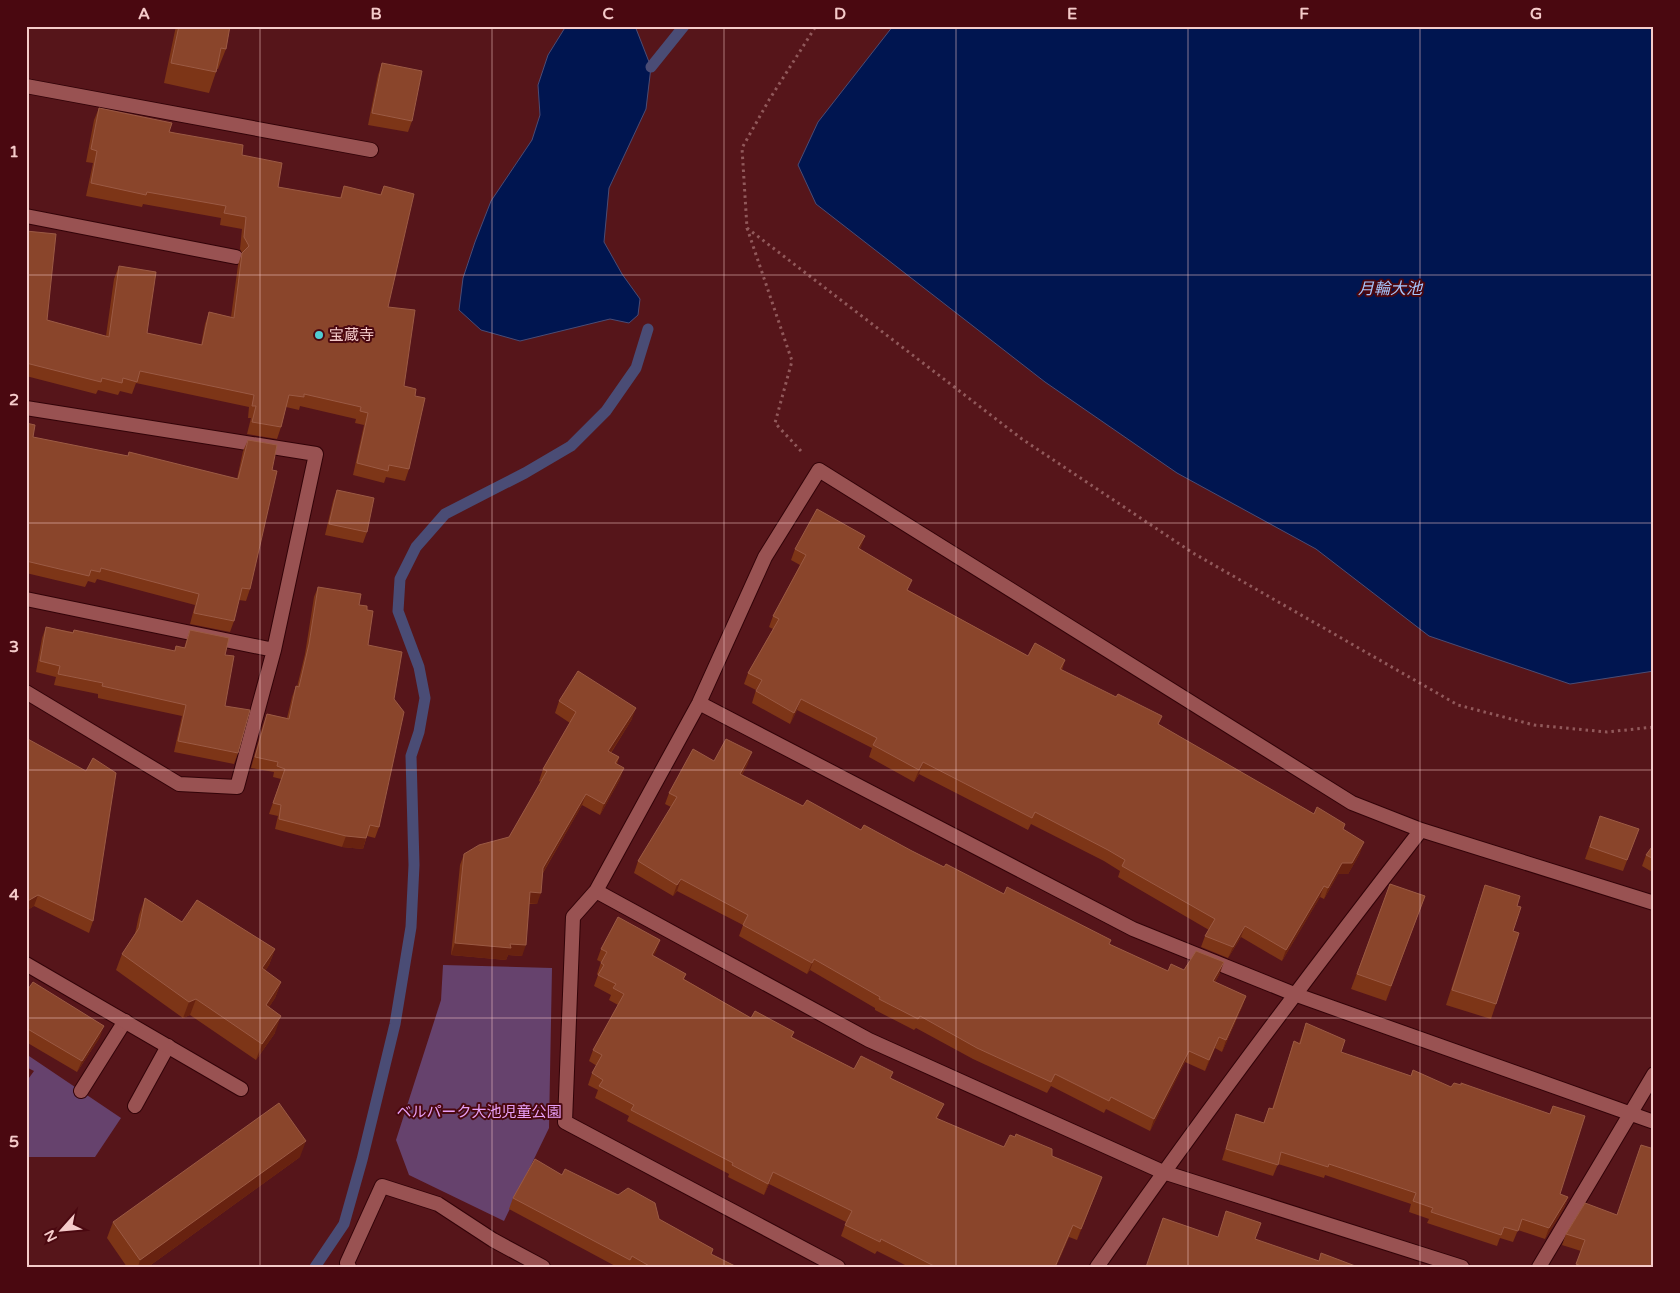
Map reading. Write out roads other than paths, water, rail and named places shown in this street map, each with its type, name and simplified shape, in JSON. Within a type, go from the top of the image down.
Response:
[{"type":"street","points":[[26,86],[371,150]]},
{"type":"street","points":[[26,216],[236,256]]},
{"type":"street","points":[[26,408],[316,454],[274,650],[237,787],[179,784],[26,692]]},
{"type":"street","points":[[838,1267],[565,1122],[573,917],[596,891],[699,703],[765,557],[819,470],[1352,802],[1421,830],[1654,903]]},
{"type":"street","points":[[26,599],[274,650]]},
{"type":"street","points":[[699,703],[1133,929],[1294,994],[1654,1122]]},
{"type":"street","points":[[1097,1267],[1163,1172],[1294,994],[1421,830]]},
{"type":"street","points":[[596,891],[869,1040],[1163,1172],[1462,1267]]},
{"type":"street","points":[[26,964],[240,1088]]},
{"type":"street","points":[[82,1091],[125,1021]]},
{"type":"street","points":[[135,1106],[168,1046]]},
{"type":"street","points":[[1539,1267],[1628,1114],[1654,1074]]},
{"type":"street","points":[[349,1267],[348,1263],[382,1186],[438,1204],[493,1240],[544,1267]]},
{"type":"water","points":[[566,26],[635,26],[651,67],[646,109],[609,188],[604,242],[622,274],[640,299],[638,315],[629,323],[610,319],[520,341],[481,330],[459,310],[463,278],[491,201],[532,140],[540,115],[538,85],[548,55]]},
{"type":"water","name":"月輪大池","points":[[893,26],[1654,26],[1654,671],[1570,684],[1429,636],[1316,549],[1177,473],[1045,382],[816,204],[798,165],[818,122]]},
{"type":"waterway","points":[[651,67],[684,26]]},
{"type":"waterway","points":[[315,1267],[344,1224],[362,1160],[395,1024],[411,927],[414,865],[411,756],[419,732],[425,698],[419,667],[398,611],[400,579],[416,547],[445,514],[525,473],[571,446],[606,411],[636,368],[648,329]]},
{"type":"place","name":"宝蔵寺","points":[[319,335]]},
{"type":"park label","name":"ベルパーク大池児童公園","points":[[479,1112]]}]
